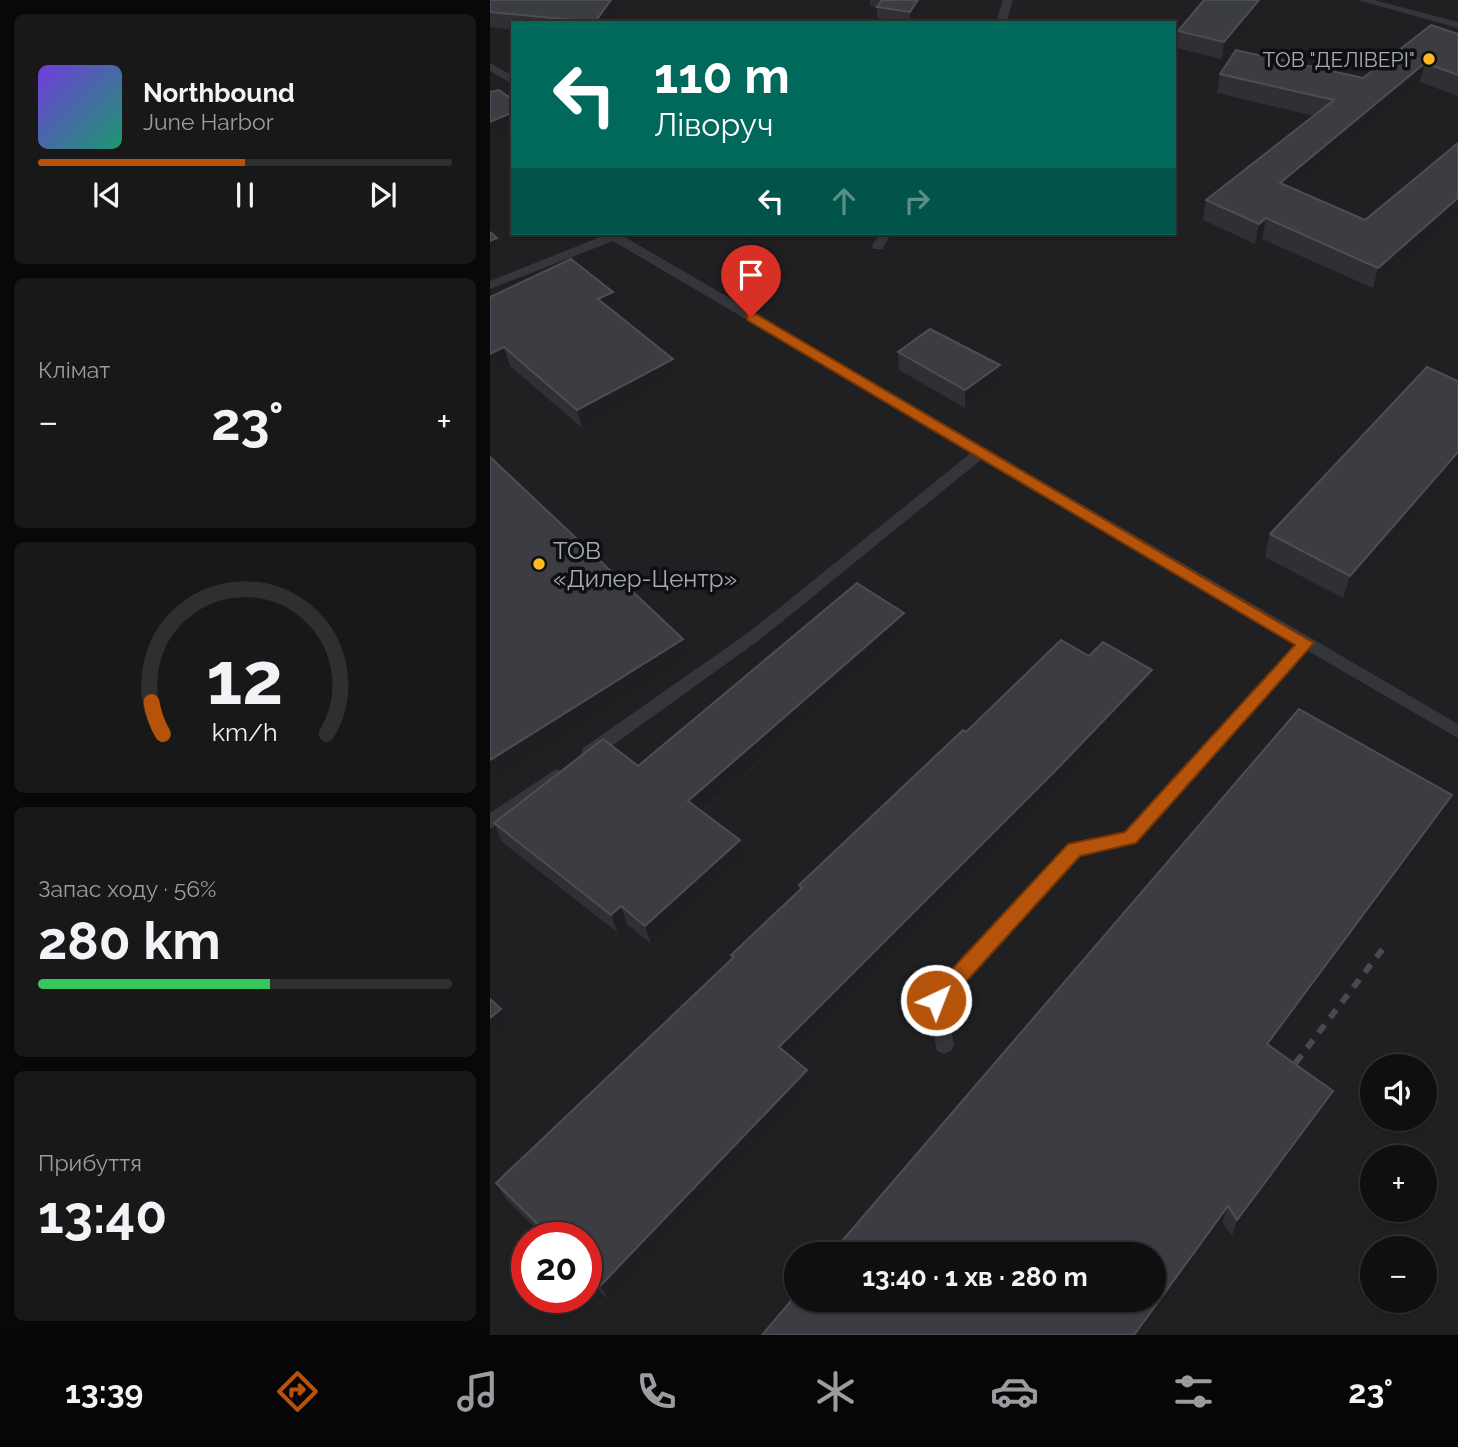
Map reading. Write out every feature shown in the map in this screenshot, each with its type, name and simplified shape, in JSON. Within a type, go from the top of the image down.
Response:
[{"type":"lane","points":[[1002,21],[1008,0]]},
{"type":"lane","points":[[1363,0],[1458,25]]},
{"type":"lane","points":[[490,66],[511,80]]},
{"type":"lane","points":[[490,105],[511,97]]},
{"type":"lane","points":[[878,246],[885,235]]},
{"type":"lane","points":[[490,285],[614,236],[1458,732]]},
{"type":"lane","points":[[490,822],[757,634],[981,452]]},
{"type":"lane","points":[[944,1045],[936,1000],[1074,849],[1130,838],[1306,643]]},
{"type":"shaded area","points":[[490,0],[1458,0],[1458,1335],[490,1335]]},
{"type":"building","points":[[490,0],[611,0],[596,21],[490,12]]},
{"type":"building","points":[[882,0],[918,0],[910,12],[877,7]]},
{"type":"building","points":[[1204,0],[1259,0],[1224,42],[1178,31]]},
{"type":"building","points":[[1431,25],[1458,34],[1458,75],[1425,63],[1280,183],[1365,220],[1458,143],[1458,198],[1378,268],[1266,218],[1259,224],[1206,200],[1334,100],[1220,74],[1236,50],[1363,78]]},
{"type":"building","points":[[499,90],[511,99],[511,113],[490,122],[490,92]]},
{"type":"building","points":[[490,232],[497,238],[490,241]]},
{"type":"building","points":[[571,259],[613,292],[598,299],[673,359],[577,410],[504,347],[490,354],[490,297]]},
{"type":"building","points":[[930,329],[1000,365],[965,390],[898,352]]},
{"type":"building","points":[[1427,367],[1458,381],[1458,452],[1350,576],[1270,534]]},
{"type":"building","name":"ТОВ «Дилер-Центр»","points":[[490,457],[683,639],[490,760]]},
{"type":"building","points":[[857,583],[904,613],[688,801],[740,840],[645,926],[621,906],[611,915],[494,823],[603,739],[638,766]]},
{"type":"building","points":[[1061,640],[1089,656],[1103,642],[1152,670],[1059,767],[779,1047],[807,1070],[602,1284],[602,1222],[536,1222],[496,1183],[734,957],[731,955],[802,888],[799,885],[963,730],[966,732]]},
{"type":"building","points":[[1299,709],[1452,795],[1267,1044],[1333,1091],[1237,1220],[1228,1206],[1166,1291],[1166,1242],[841,1242]]},
{"type":"building","points":[[490,999],[501,1009],[490,1018]]},
{"type":"building","points":[[784,1309],[784,1312],[1151,1312],[1134,1335],[762,1335]]},
{"type":"railway","points":[[1284,1078],[1388,942]]},
{"type":"place","name":"ТОВ \"ДЕЛІВЕРІ\"","points":[[1429,59]]},
{"type":"place","name":"ТОВ «Дилер-Центр»","points":[[539,564]]},
{"type":"route","points":[[751,317],[1306,643],[1130,838],[1074,849],[936,1000]]}]
